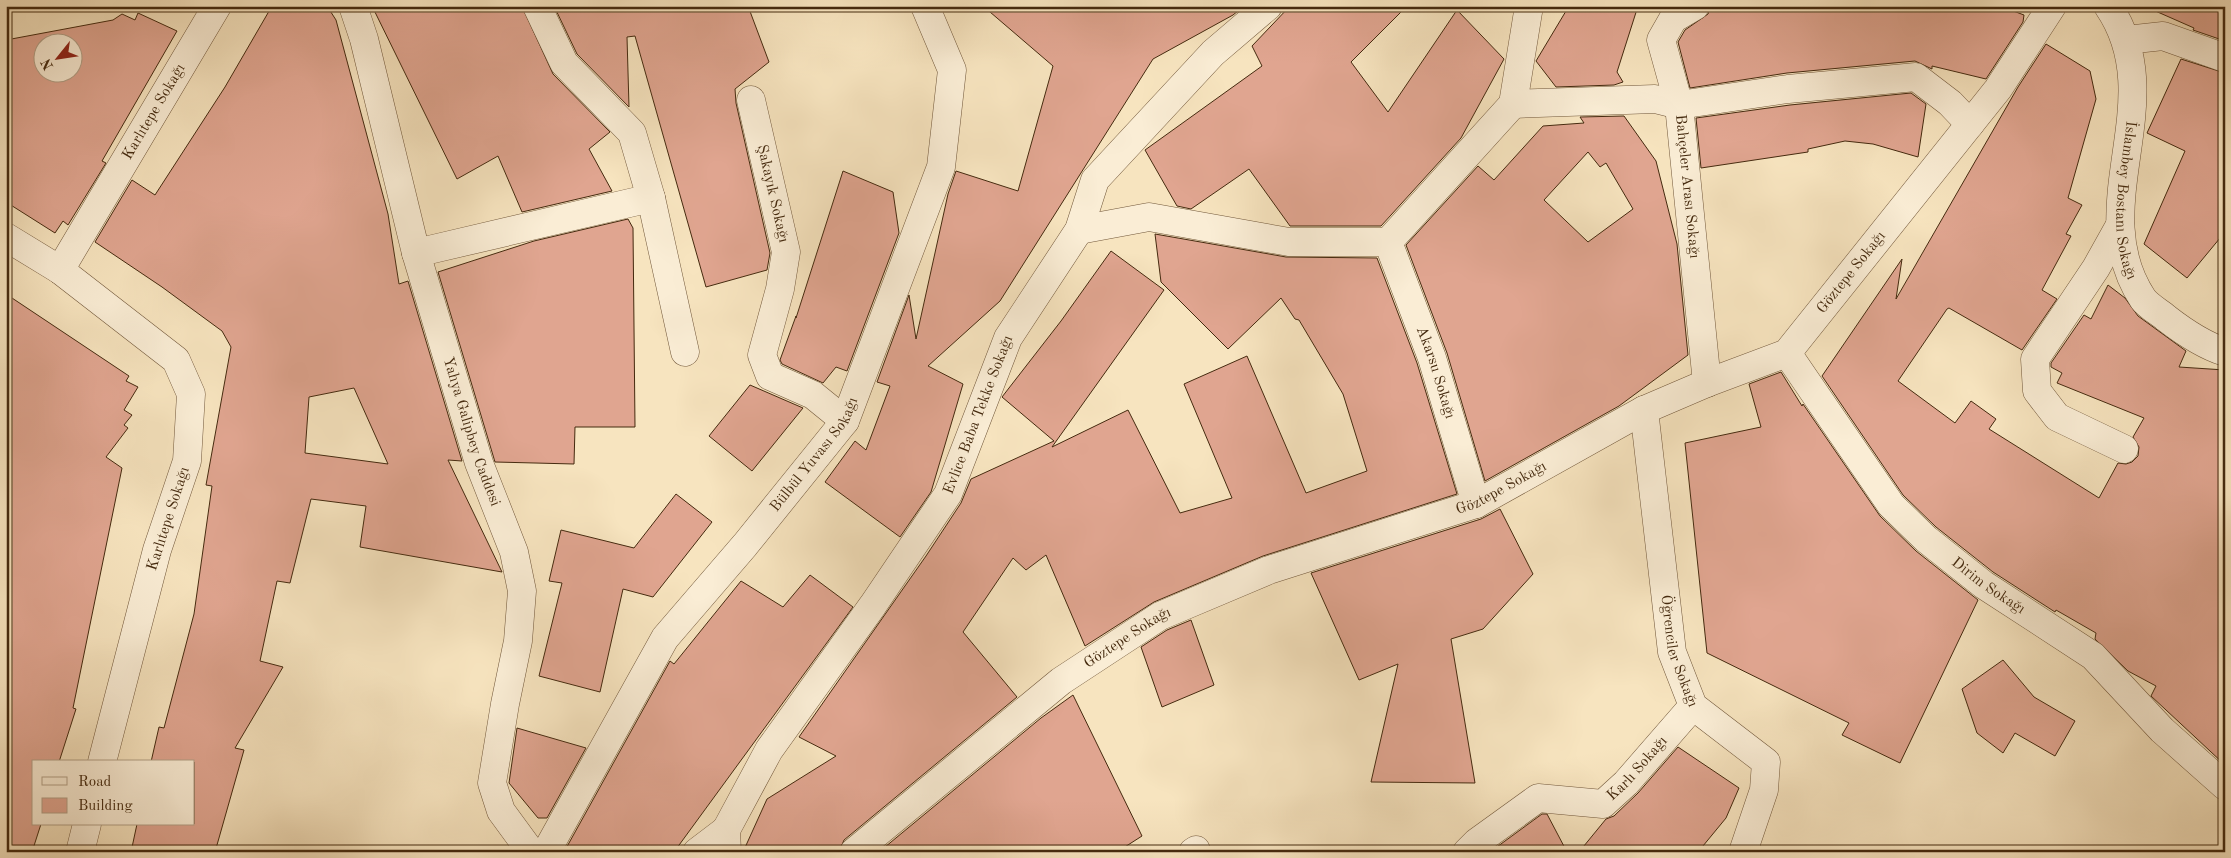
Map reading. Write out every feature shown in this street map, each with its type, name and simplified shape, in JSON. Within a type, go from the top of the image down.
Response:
[{"type":"street","name":"Karlıtepe Sokağı","points":[[60,270],[217,6]]},
{"type":"street","name":"Yahya Galipbey Caddesi","points":[[353,6],[364,39],[416,253],[479,463],[514,552],[522,591],[518,641],[492,783],[501,811],[531,852]]},
{"type":"street","points":[[536,6],[564,63],[632,132],[652,198],[685,352]]},
{"type":"street","name":"Bülbül Yuvası Sokağı","points":[[546,852],[665,638],[745,545],[845,421],[941,167],[952,70],[925,6]]},
{"type":"street","name":"Evlice Baba Tekke Sokağı","points":[[727,841],[769,750],[873,604],[948,494],[1008,338],[1079,230],[1095,180],[1213,53],[1268,6]]},
{"type":"street","points":[[1079,230],[1149,217],[1289,242],[1388,242],[1513,104],[1529,6]]},
{"type":"street","name":"Bahçeler Arası Sokağı","points":[[1695,6],[1673,19],[1661,40],[1679,105],[1707,383]]},
{"type":"street","name":"Göztepe Sokağı","points":[[854,852],[1060,681],[1160,616],[1269,570],[1476,504],[1644,410],[1707,383],[1787,354],[1998,89],[2052,6]]},
{"type":"street","name":"İslambey Bostanı Sokağı","points":[[2108,6],[2126,40],[2133,77],[2132,116],[2123,171],[2120,224],[2124,258],[2144,300],[2184,333],[2225,352]]},
{"type":"street","points":[[2126,40],[2163,36],[2225,58]]},
{"type":"street","points":[[1513,104],[1655,99],[1679,105],[1788,89],[1916,76],[1950,103],[1970,124]]},
{"type":"street","name":"Şakayık Sokağı","points":[[751,100],[786,252],[780,289],[762,355],[770,376],[813,395],[845,421]]},
{"type":"street","points":[[416,253],[652,198]]},
{"type":"street","points":[[2120,224],[2096,268],[2035,359],[2037,391],[2057,417],[2124,449]]},
{"type":"street","name":"Karlıtepe Sokağı","points":[[6,237],[60,270],[176,360],[190,394],[187,461],[157,550],[103,760]]},
{"type":"street","name":"Akarsu Sokağı","points":[[1388,242],[1432,358],[1476,504]]},
{"type":"street","name":"Dirim Sokağı","points":[[1787,354],[1891,504],[1926,539],[1984,585],[2094,656],[2162,730],[2225,786]]},
{"type":"street","name":"Öğrenciler Sokağı","points":[[1644,410],[1672,652],[1692,706],[1766,762],[1764,790],[1743,852]]},
{"type":"street","name":"Karlı Sokağı","points":[[1467,852],[1538,798],[1603,804],[1626,783],[1692,706]]},
{"type":"street","points":[[80,852],[86,826]]},
{"type":"street","points":[[697,852],[727,841]]},
{"type":"building","points":[[272,6],[327,6],[336,20],[388,214],[399,284],[408,281],[462,461],[448,460],[502,572],[360,547],[366,506],[311,499],[290,583],[277,581],[260,661],[283,667],[235,748],[244,750],[215,852],[131,852],[137,826],[195,826],[195,760],[151,760],[159,727],[164,728],[194,614],[212,486],[206,485],[231,347],[222,331],[162,287],[95,242],[132,180],[155,195],[225,87]],"holes":[[[354,388],[388,464],[305,453],[309,397]]]},
{"type":"building","points":[[372,6],[522,6],[553,74],[610,132],[589,149],[612,191],[522,212],[498,156],[457,179]]},
{"type":"building","points":[[554,6],[748,6],[769,62],[735,89],[736,103],[770,253],[767,270],[706,287],[635,36],[627,37],[629,107],[577,54]]},
{"type":"building","points":[[983,6],[1244,6],[1233,15],[1153,59],[1000,301],[928,366],[963,384],[931,492],[900,537],[825,482],[855,441],[866,450],[890,386],[877,382],[909,295],[916,339],[948,194],[956,171],[1018,191],[1053,66]]},
{"type":"building","points":[[1290,6],[1407,6],[1351,62],[1388,112],[1457,10],[1504,59],[1461,138],[1381,226],[1290,226],[1249,169],[1191,209],[1177,206],[1145,150],[1262,66],[1252,46]]},
{"type":"building","points":[[1569,6],[1638,6],[1617,72],[1623,82],[1614,85],[1556,87],[1536,61]]},
{"type":"building","points":[[1711,6],[2000,6],[2024,15],[2023,22],[1986,79],[1932,66],[1932,69],[1915,61],[1787,73],[1690,88],[1678,42],[1685,30],[1708,14]]},
{"type":"building","points":[[2144,6],[2225,6],[2225,41],[2193,30],[2194,28]]},
{"type":"building","points":[[138,13],[177,31],[102,161],[106,163],[68,225],[63,221],[55,233],[6,202],[6,40],[32,35],[32,82],[82,82],[82,32],[49,32],[113,20],[122,14],[135,20]]},
{"type":"building","points":[[2046,44],[2090,71],[2096,99],[2068,198],[2082,205],[2066,234],[2071,236],[2042,290],[2057,299],[2022,350],[1949,308],[1947,309],[1898,381],[1955,423],[1971,401],[1996,419],[1989,429],[2099,498],[2118,463],[2126,464],[2132,462],[2138,456],[2139,447],[2133,437],[2144,418],[2057,383],[2062,373],[2051,367],[2051,363],[2084,315],[2091,319],[2108,285],[2125,298],[2138,316],[2186,351],[2179,367],[2225,370],[2225,765],[2151,696],[2156,686],[2128,671],[2095,639],[2096,633],[2056,610],[2055,612],[1993,572],[1936,527],[1903,495],[1822,376],[1902,259],[1896,299],[2018,87]]},
{"type":"building","points":[[2181,59],[2225,73],[2225,232],[2187,278],[2144,244],[2185,151],[2147,133]]},
{"type":"building","points":[[1911,93],[1926,104],[1918,157],[1873,144],[1845,141],[1808,149],[1808,152],[1701,168],[1696,118],[1790,105]]},
{"type":"building","points":[[1624,116],[1656,161],[1677,244],[1688,355],[1619,406],[1485,481],[1447,353],[1406,245],[1478,166],[1494,180],[1543,126],[1584,123],[1580,117]],"holes":[[[1588,152],[1600,167],[1606,163],[1633,209],[1588,242],[1544,200]]]},
{"type":"building","points":[[843,171],[893,192],[899,233],[847,371],[836,367],[823,383],[782,364],[780,360],[796,316],[796,318]]},
{"type":"building","points":[[628,219],[633,228],[635,427],[575,427],[574,464],[495,462],[438,272],[534,241]]},
{"type":"building","points":[[1155,234],[1286,257],[1377,258],[1417,363],[1457,494],[1263,556],[1154,602],[1085,646],[1046,555],[1026,570],[1013,558],[963,632],[1017,697],[844,840],[839,852],[743,852],[767,799],[836,756],[799,737],[926,556],[961,503],[971,479],[1054,441],[1002,397],[1061,321],[1111,251],[1164,290],[1052,447],[1128,410],[1180,513],[1232,498],[1184,384],[1247,356],[1306,493],[1367,471],[1343,394],[1299,320],[1295,319],[1281,298],[1228,349],[1161,282]]},
{"type":"building","points":[[6,294],[129,376],[126,381],[138,387],[124,410],[132,415],[124,425],[128,428],[106,457],[122,468],[73,708],[76,709],[60,760],[32,760],[32,826],[40,826],[32,852],[6,852]]},
{"type":"building","points":[[1781,372],[1802,406],[1803,404],[1880,516],[1916,551],[1978,600],[1900,763],[1842,735],[1849,723],[1707,653],[1685,443],[1761,427],[1749,384]]},
{"type":"building","points":[[750,385],[803,408],[752,471],[709,436]]},
{"type":"building","points":[[676,494],[712,522],[653,597],[623,589],[600,692],[539,676],[562,583],[549,581],[561,530],[634,548]]},
{"type":"building","points":[[1500,509],[1533,574],[1483,629],[1451,639],[1475,783],[1371,782],[1398,664],[1359,680],[1311,573],[1481,519]]},
{"type":"building","points":[[810,575],[853,607],[674,852],[564,852],[670,661],[674,664],[741,581],[783,607]]},
{"type":"building","points":[[1191,620],[1214,685],[1162,707],[1141,647],[1167,630]]},
{"type":"building","points":[[2003,660],[2034,697],[2075,721],[2055,756],[2015,733],[2003,753],[1977,733],[1962,689]]},
{"type":"building","points":[[1073,695],[1142,836],[1117,852],[879,852],[1041,718]]},
{"type":"building","points":[[517,728],[586,748],[547,818],[538,818],[509,783]]},
{"type":"building","points":[[1678,747],[1739,788],[1726,818],[1698,852],[1579,852],[1606,819],[1614,816],[1638,793]]},
{"type":"building","points":[[1542,814],[1547,814],[1567,852],[1490,852]]}]
